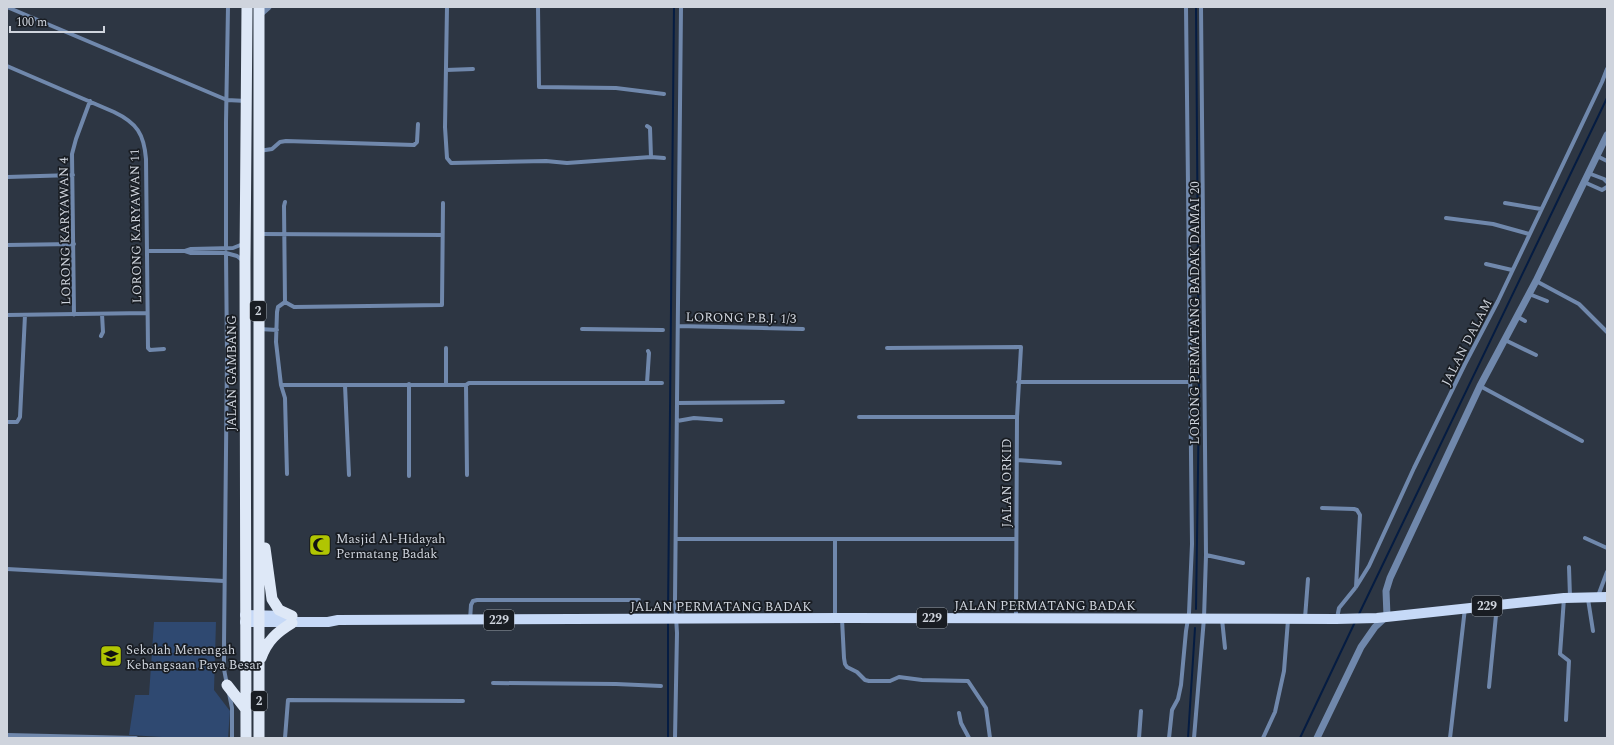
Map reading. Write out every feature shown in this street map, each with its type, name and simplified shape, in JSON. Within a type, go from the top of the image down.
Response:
[{"type":"highway","name":"JALAN GAMBANG","points":[[246,738],[245,242],[247,7]]},
{"type":"highway","name":"JALAN GAMBANG","points":[[259,11],[259,738]]},
{"type":"highway","points":[[259,498],[270,593],[275,606],[292,619],[271,639],[259,664]]},
{"type":"highway","points":[[227,685],[245,708]]},
{"type":"main road","name":"JALAN PERMATANG BADAK","points":[[245,618],[292,619],[328,622],[338,620],[839,618],[1340,619],[1387,616],[1567,597],[1597,596]]},
{"type":"street","points":[[8,7],[227,100],[246,101]]},
{"type":"street","points":[[228,7],[224,669],[232,708],[232,738]]},
{"type":"street","points":[[259,11],[268,7]]},
{"type":"street","points":[[447,7],[445,127],[447,158],[451,163],[568,163],[651,157],[664,158]]},
{"type":"street","points":[[538,7],[539,87],[616,88],[664,94]]},
{"type":"street","points":[[675,738],[680,7]]},
{"type":"street","points":[[1169,738],[1172,710],[1178,699],[1181,685],[1188,619],[1192,544],[1186,7]]},
{"type":"street","name":"LORONG PERMATANG BADAK DAMAI 20","points":[[1194,738],[1204,618],[1206,555],[1201,7]]},
{"type":"street","name":"LORONG KARYAWAN 11","points":[[7,66],[114,112],[130,121],[137,128],[142,138],[146,159],[148,348],[150,350],[164,349]]},
{"type":"street","points":[[446,70],[473,69]]},
{"type":"street","name":"JALAN DALAM","points":[[1340,619],[1339,608],[1356,587],[1369,566],[1414,468],[1542,209],[1607,69]]},
{"type":"street","name":"LORONG KARYAWAN 4","points":[[74,315],[73,146],[90,101]]},
{"type":"street","points":[[259,151],[272,149],[280,142],[286,141],[414,145],[417,142],[418,124]]},
{"type":"street","points":[[647,126],[650,128],[651,157]]},
{"type":"street","points":[[1317,738],[1361,647],[1375,627],[1387,616],[1386,591],[1390,578],[1480,386],[1518,317],[1607,135]]},
{"type":"street","points":[[1597,156],[1607,161]]},
{"type":"street","points":[[1588,173],[1604,179],[1607,182]]},
{"type":"street","points":[[7,177],[73,175]]},
{"type":"street","points":[[1584,182],[1602,190],[1605,188],[1607,194]]},
{"type":"street","points":[[285,202],[285,302],[278,308],[277,312],[276,342],[281,385],[285,398],[287,474]]},
{"type":"street","points":[[285,302],[294,307],[442,306],[443,203]]},
{"type":"street","points":[[1505,203],[1542,209]]},
{"type":"street","points":[[1446,218],[1493,224],[1529,234]]},
{"type":"street","points":[[259,234],[442,235]]},
{"type":"street","points":[[147,251],[226,251],[237,248],[245,242]]},
{"type":"street","points":[[7,245],[74,244]]},
{"type":"street","points":[[226,251],[245,262]]},
{"type":"street","points":[[1486,264],[1512,270]]},
{"type":"street","points":[[1536,280],[1579,304],[1607,332]]},
{"type":"street","points":[[1529,294],[1547,301]]},
{"type":"street","points":[[7,315],[147,313]]},
{"type":"street","points":[[101,336],[103,332],[102,314]]},
{"type":"street","points":[[7,422],[18,422],[20,420],[26,315]]},
{"type":"street","points":[[1518,317],[1525,321]]},
{"type":"street","name":"LORONG P.B.J. 1/3","points":[[678,326],[804,328]]},
{"type":"street","points":[[258,329],[276,330]]},
{"type":"street","points":[[582,329],[663,330]]},
{"type":"street","points":[[1505,340],[1536,355]]},
{"type":"street","name":"JALAN ORKID","points":[[887,348],[1021,347],[1018,382],[1016,460],[1016,618]]},
{"type":"street","points":[[446,348],[446,385]]},
{"type":"street","points":[[647,383],[648,351]]},
{"type":"street","points":[[1018,382],[1190,382]]},
{"type":"street","points":[[281,385],[662,383]]},
{"type":"street","points":[[409,384],[409,476]]},
{"type":"street","points":[[345,385],[349,475]]},
{"type":"street","points":[[466,385],[467,475]]},
{"type":"street","points":[[1480,386],[1582,441]]},
{"type":"street","points":[[677,403],[783,402]]},
{"type":"street","points":[[859,417],[1017,417]]},
{"type":"street","points":[[677,421],[694,418],[721,420]]},
{"type":"street","points":[[1016,460],[1060,463]]},
{"type":"street","points":[[1322,508],[1354,509],[1357,510],[1360,515],[1356,587]]},
{"type":"street","points":[[1585,538],[1607,548]]},
{"type":"street","points":[[676,539],[1016,539]]},
{"type":"street","points":[[835,539],[839,618],[844,664],[847,668],[857,672],[865,680],[869,681],[890,681],[899,677],[922,680],[968,681],[986,708],[990,738]]},
{"type":"street","points":[[1206,555],[1243,563]]},
{"type":"street","points":[[1566,720],[1569,661],[1560,654],[1569,567]]},
{"type":"street","points":[[7,569],[224,581]]},
{"type":"street","points":[[1593,631],[1597,596],[1607,572]]},
{"type":"street","points":[[1305,619],[1308,579]]},
{"type":"street","points":[[470,620],[471,605],[473,601],[477,600],[639,600]]},
{"type":"street","points":[[1489,687],[1497,605]]},
{"type":"street","points":[[1450,738],[1465,608]]},
{"type":"street","points":[[1222,619],[1225,648]]},
{"type":"street","points":[[1263,738],[1275,712],[1284,671],[1288,619]]},
{"type":"street","points":[[493,684],[616,684],[661,686]]},
{"type":"street","points":[[285,738],[288,700],[463,701]]},
{"type":"street","points":[[1139,738],[1141,711]]},
{"type":"street","points":[[959,713],[960,723],[969,738]]},
{"type":"street","points":[[7,735],[136,738]]},
{"type":"shaded area","points":[[154,622],[216,622],[214,690],[230,711],[228,738],[178,738],[129,735],[135,695],[149,695]]},
{"type":"waterway","points":[[668,613],[674,7]]},
{"type":"waterway","points":[[1196,7],[1199,401],[1196,609]]},
{"type":"waterway","points":[[1359,614],[1607,98]]},
{"type":"waterway","points":[[1300,738],[1355,622]]},
{"type":"waterway","points":[[668,624],[668,738]]},
{"type":"waterway","points":[[1188,738],[1195,628]]},
{"type":"place","name":"Masjid Al-Hidayah Permatang Badak","points":[[320,545]]},
{"type":"place","name":"Sekolah Menengah Kebangsaan Paya Besar","points":[[111,656]]}]
